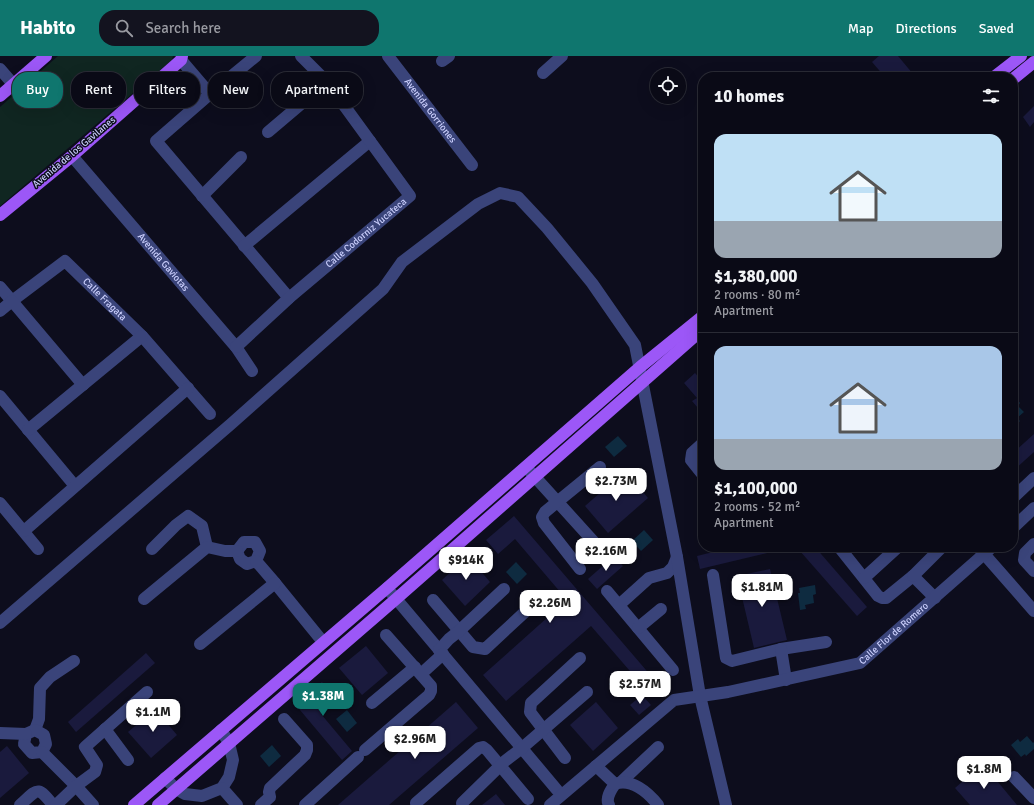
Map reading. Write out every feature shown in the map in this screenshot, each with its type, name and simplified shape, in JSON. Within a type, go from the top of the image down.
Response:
[{"type":"main road","points":[[27,72],[46,56]]},
{"type":"main road","points":[[1000,72],[1021,56]]},
{"type":"main road","name":"Avenida de los Gavilanes","points":[[0,215],[72,156],[182,58]]},
{"type":"main road","points":[[1018,73],[1030,60]]},
{"type":"main road","points":[[0,96],[12,85]]},
{"type":"main road","points":[[134,805],[387,588],[640,367],[698,320]]},
{"type":"main road","points":[[158,805],[396,599],[698,332]]},
{"type":"street","points":[[237,72],[256,56]]},
{"type":"street","name":"Calle Codorniz Yucateca","points":[[300,56],[317,72]]},
{"type":"street","name":"Avenida Gorriones","points":[[388,56],[472,165]]},
{"type":"street","points":[[543,73],[562,56]]},
{"type":"street","points":[[182,58],[208,91]]},
{"type":"street","points":[[0,69],[12,83]]},
{"type":"street","points":[[208,96],[156,141],[289,298]]},
{"type":"street","points":[[268,132],[296,108]]},
{"type":"street","name":"Calle Codorniz Yucateca","points":[[236,347],[289,298],[410,196],[346,108]]},
{"type":"street","points":[[244,246],[370,141]]},
{"type":"street","name":"Avenida Gaviotas","points":[[72,156],[236,347],[252,371]]},
{"type":"street","points":[[202,196],[241,157]]},
{"type":"street","points":[[0,623],[225,429],[383,289],[402,262],[478,204],[500,193],[518,197],[547,228],[592,283],[635,345],[676,556],[700,696],[726,805]]},
{"type":"street","name":"Calle Fragata","points":[[0,311],[65,261],[142,336],[210,414]]},
{"type":"street","points":[[0,287],[83,385]]},
{"type":"street","points":[[28,430],[142,336]]},
{"type":"street","points":[[24,531],[188,388]]},
{"type":"street","points":[[0,396],[75,486]]},
{"type":"street","points":[[698,448],[692,453],[691,460],[698,469]]},
{"type":"street","points":[[580,569],[544,523],[542,517],[545,512],[600,466]]},
{"type":"street","points":[[526,467],[603,552]]},
{"type":"street","points":[[1018,493],[1034,478]]},
{"type":"street","points":[[0,503],[38,549]]},
{"type":"street","points":[[1018,523],[1034,508]]},
{"type":"street","points":[[152,549],[176,525],[188,516],[202,526],[207,547]]},
{"type":"street","points":[[244,542],[255,542],[260,551],[256,561],[247,564],[240,559],[237,551],[244,542]]},
{"type":"street","points":[[1034,544],[1025,552],[1024,560],[1034,571]]},
{"type":"street","points":[[207,547],[226,551],[237,551]]},
{"type":"street","points":[[144,599],[207,547]]},
{"type":"street","points":[[843,552],[878,596],[882,598],[886,598],[937,552]]},
{"type":"street","points":[[864,578],[893,552]]},
{"type":"street","name":"Calle Flor de Romero","points":[[550,805],[674,700],[728,692],[860,663],[935,598],[982,552]]},
{"type":"street","points":[[987,552],[1034,611]]},
{"type":"street","points":[[619,606],[649,578],[666,572],[673,567],[676,556]]},
{"type":"street","points":[[256,561],[323,642]]},
{"type":"street","points":[[713,575],[726,658],[732,661],[780,649],[826,642]]},
{"type":"street","points":[[912,576],[935,598]]},
{"type":"street","points":[[200,644],[275,583]]},
{"type":"street","points":[[387,588],[556,790]]},
{"type":"street","points":[[372,703],[441,652],[449,639],[504,589]]},
{"type":"street","points":[[607,591],[673,670]]},
{"type":"street","points":[[433,600],[473,647],[485,649],[540,598]]},
{"type":"street","points":[[638,628],[661,609]]},
{"type":"street","points":[[305,805],[429,695],[431,691],[431,686],[386,635]]},
{"type":"street","points":[[780,649],[786,680]]},
{"type":"street","points":[[565,758],[530,712],[531,703],[580,658]]},
{"type":"street","points":[[42,752],[32,753],[24,744],[39,719],[40,688],[50,677],[74,661]]},
{"type":"street","points":[[20,805],[35,792],[39,791],[55,805],[76,786],[95,772],[97,765],[85,747],[147,692]]},
{"type":"street","points":[[462,803],[501,766],[587,692]]},
{"type":"street","points":[[261,805],[274,801],[269,792],[270,788],[305,755],[307,750],[307,745],[284,719]]},
{"type":"street","points":[[106,729],[128,760]]},
{"type":"street","points":[[165,778],[176,789],[185,794],[202,796],[222,788],[229,777],[233,760],[229,743],[221,730]]},
{"type":"street","points":[[0,733],[31,732],[44,734],[46,744],[42,752]]},
{"type":"street","points":[[609,805],[608,793],[658,746]]},
{"type":"street","points":[[416,803],[479,748],[483,747],[528,799]]},
{"type":"street","points":[[42,752],[93,805]]},
{"type":"street","points":[[596,766],[618,783],[639,787],[652,797],[658,805]]},
{"type":"street","points":[[1014,777],[1034,798]]},
{"type":"street","points":[[222,788],[237,805]]},
{"type":"green space","points":[[58,56],[173,56],[172,60],[158,72],[134,72],[134,92],[126,99],[126,72],[71,72],[71,108],[115,108],[0,206],[0,107],[12,96],[12,108],[63,108],[63,72],[40,72]]},
{"type":"water","points":[[1018,406],[1024,412],[1018,417]]},
{"type":"water","points":[[618,436],[627,446],[614,457],[605,447]]},
{"type":"water","points":[[644,530],[653,540],[641,551],[632,541]]},
{"type":"water","points":[[516,562],[527,574],[517,584],[506,572]]},
{"type":"water","points":[[815,585],[816,594],[813,595],[814,603],[805,605],[806,609],[800,610],[798,593],[800,593],[799,588]]},
{"type":"water","points":[[619,676],[630,688],[619,697],[609,684]]},
{"type":"water","points":[[347,710],[357,723],[347,732],[336,719]]},
{"type":"water","points":[[1027,736],[1033,743],[1034,742],[1034,749],[1026,756],[1025,754],[1021,757],[1011,745],[1018,739],[1020,742]]},
{"type":"water","points":[[272,745],[281,756],[269,767],[260,756]]},
{"type":"building","points":[[879,56],[898,56],[911,72],[881,72],[872,62]]},
{"type":"building","points":[[1034,106],[1034,122],[1030,127],[1023,117]]},
{"type":"building","points":[[695,373],[698,376],[698,408],[692,401],[697,398],[684,383]]},
{"type":"building","points":[[1034,434],[1034,452],[1018,466],[1018,448]]},
{"type":"building","points":[[625,471],[648,498],[608,533],[585,506]]},
{"type":"building","points":[[514,516],[652,677],[642,685],[591,626],[506,701],[483,675],[567,600],[515,539],[498,554],[486,540]]},
{"type":"building","points":[[713,552],[772,552],[700,569],[697,556]]},
{"type":"building","points":[[801,552],[819,552],[867,607],[857,616]]},
{"type":"building","points":[[468,556],[490,582],[465,606],[442,580]]},
{"type":"building","points":[[614,556],[623,566],[597,589],[588,579]]},
{"type":"building","points":[[770,569],[787,640],[754,648],[737,576]]},
{"type":"building","points":[[366,646],[388,673],[362,695],[339,668]]},
{"type":"building","points":[[146,653],[155,663],[76,732],[68,722]]},
{"type":"building","points":[[322,682],[337,700],[321,714],[352,751],[342,760],[295,704]]},
{"type":"building","points":[[642,695],[651,705],[639,715],[630,705]]},
{"type":"building","points":[[456,702],[478,728],[389,805],[338,805]]},
{"type":"building","points":[[596,702],[618,728],[593,751],[570,725]]},
{"type":"building","points":[[155,709],[177,735],[151,758],[128,732]]},
{"type":"building","points":[[7,746],[29,773],[0,798],[0,752]]},
{"type":"building","points":[[983,764],[1017,805],[970,805],[955,788]]},
{"type":"building","points":[[496,794],[505,805],[482,805]]}]
